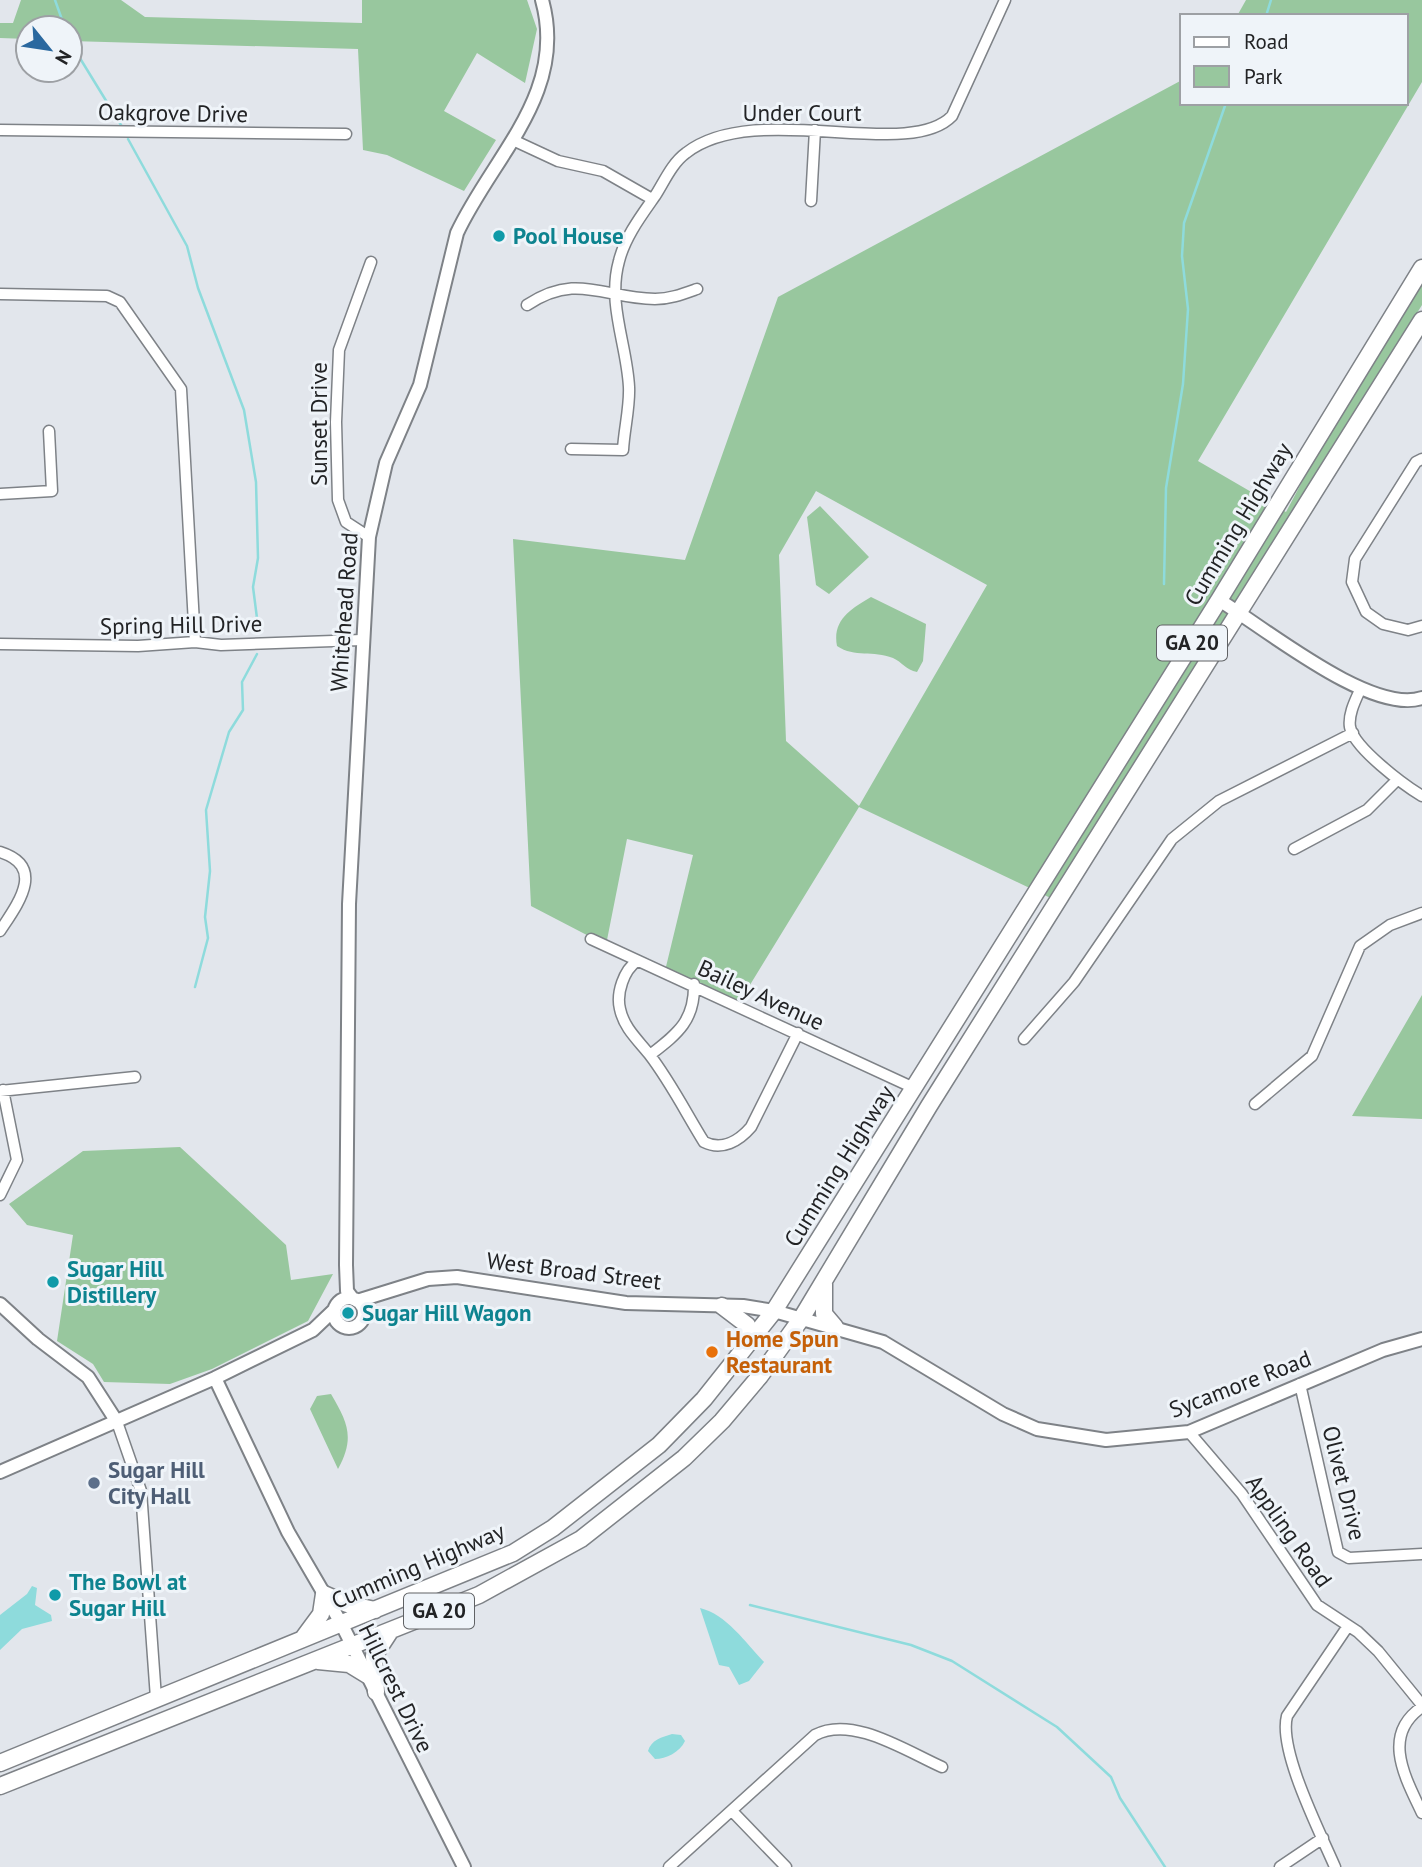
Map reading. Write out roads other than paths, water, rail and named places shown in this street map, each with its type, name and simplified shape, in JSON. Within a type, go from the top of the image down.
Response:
[{"type":"highway","name":"Cumming Highway","points":[[0,1763],[60,1741],[156,1698],[303,1638],[479,1570],[553,1528],[659,1445],[704,1399],[774,1311],[1219,600],[1422,268]]},
{"type":"highway","name":"Cumming Highway","points":[[0,1786],[391,1630],[513,1578],[582,1539],[684,1458],[722,1421],[760,1376],[801,1319],[1422,320]]},
{"type":"highway","points":[[825,1279],[824,1314],[835,1327]]},
{"type":"highway","points":[[722,1306],[747,1325],[747,1345]]},
{"type":"highway","points":[[303,1638],[321,1614],[324,1594],[347,1604],[375,1610]]},
{"type":"highway","points":[[376,1692],[374,1656],[391,1630]]},
{"type":"highway","points":[[312,1661],[349,1664],[367,1675]]},
{"type":"street","name":"Whitehead Road","points":[[355,1300],[347,1290],[346,1265],[349,904],[369,537],[386,463],[420,385],[457,233],[482,187],[515,141],[544,68],[548,33],[542,0]]},
{"type":"street","name":"Under Court","points":[[571,449],[623,450],[629,389],[616,318],[618,261],[629,235],[684,154],[703,142],[727,133],[815,130],[910,134],[931,131],[952,116],[1006,0]]},
{"type":"street","name":"Oakgrove Drive","points":[[0,130],[346,134]]},
{"type":"street","points":[[811,201],[815,130]]},
{"type":"street","points":[[515,141],[558,161],[603,171],[652,199]]},
{"type":"street","name":"Sunset Drive","points":[[369,537],[346,522],[338,500],[336,422],[339,350],[371,262]]},
{"type":"street","points":[[527,305],[561,288],[594,289],[616,295],[655,299],[697,289]]},
{"type":"street","points":[[0,294],[107,296],[120,303],[181,389],[193,642]]},
{"type":"street","points":[[0,494],[52,491],[49,430]]},
{"type":"street","points":[[1422,459],[1416,462],[1355,559],[1352,582],[1366,612],[1383,624],[1408,631],[1422,626]]},
{"type":"street","points":[[1219,600],[1360,690],[1392,700],[1422,698]]},
{"type":"street","name":"Spring Hill Drive","points":[[0,645],[138,646],[193,642],[221,645],[362,640]]},
{"type":"street","points":[[1360,690],[1350,717],[1353,733],[1397,780],[1422,796]]},
{"type":"street","points":[[1024,1039],[1074,982],[1172,839],[1219,801],[1353,733]]},
{"type":"street","points":[[1294,849],[1367,810],[1397,780]]},
{"type":"street","points":[[0,852],[20,865],[27,879],[24,892],[0,931]]},
{"type":"street","points":[[1255,1104],[1311,1056],[1360,946],[1390,925],[1422,914]]},
{"type":"street","name":"Bailey Avenue","points":[[591,939],[694,984],[914,1088]]},
{"type":"street","points":[[637,961],[629,966],[619,1002],[620,1012],[632,1036],[650,1055],[704,1142],[713,1146],[741,1139],[751,1126],[798,1033]]},
{"type":"street","points":[[650,1055],[680,1031],[695,1004],[694,984]]},
{"type":"street","points":[[0,1195],[17,1160],[2,1091],[135,1077]]},
{"type":"street","name":"Whitehead Road","points":[[337,1306],[346,1265]]},
{"type":"street","name":"West Broad Street","points":[[355,1300],[386,1294],[428,1279],[457,1277],[626,1303],[722,1306],[774,1311],[801,1319]]},
{"type":"street","name":"West Broad Street","points":[[362,1317],[386,1294]]},
{"type":"street","points":[[0,1472],[215,1378],[313,1330],[357,1325],[362,1317],[362,1308],[355,1300],[337,1306],[313,1330]]},
{"type":"street","points":[[0,1304],[38,1339],[88,1377],[117,1422],[141,1491],[156,1698]]},
{"type":"street","points":[[337,1306],[336,1320],[343,1326]]},
{"type":"street","name":"Sycamore Road","points":[[801,1319],[883,1342],[1003,1414],[1037,1429],[1107,1440],[1189,1432],[1383,1350],[1422,1339]]},
{"type":"street","name":"Hillcrest Drive","points":[[215,1378],[288,1532],[341,1623],[464,1867]]},
{"type":"street","name":"Olivet Drive","points":[[1300,1384],[1338,1552],[1349,1558],[1422,1554]]},
{"type":"street","name":"Appling Road","points":[[1189,1432],[1242,1494],[1317,1605],[1378,1651],[1422,1706]]},
{"type":"street","points":[[1335,1867],[1288,1756],[1284,1728],[1287,1716],[1348,1626]]},
{"type":"street","points":[[1422,1706],[1402,1725],[1398,1746],[1407,1779],[1422,1813]]},
{"type":"street","points":[[669,1867],[815,1735],[827,1728],[856,1729],[942,1767]]},
{"type":"street","points":[[732,1811],[786,1867]]},
{"type":"street","points":[[1280,1867],[1322,1838]]},
{"type":"water","points":[[32,1586],[37,1588],[35,1605],[51,1615],[52,1621],[22,1629],[0,1650],[0,1615],[27,1594]]},
{"type":"water","points":[[700,1608],[727,1623],[764,1662],[749,1681],[739,1685],[729,1667],[719,1665]]},
{"type":"water","points":[[672,1734],[681,1735],[685,1741],[683,1745],[664,1758],[655,1759],[648,1751],[649,1747],[657,1740]]},
{"type":"waterway","points":[[55,0],[60,14]]},
{"type":"waterway","points":[[1267,14],[1271,0]]},
{"type":"waterway","points":[[84,65],[121,125]]},
{"type":"waterway","points":[[1164,584],[1166,488],[1183,384],[1188,309],[1182,256],[1184,223],[1225,105]]},
{"type":"waterway","points":[[128,139],[187,246],[198,288],[244,410],[256,482],[258,558],[253,587],[258,626]]},
{"type":"waterway","points":[[195,987],[208,938],[205,917],[210,871],[206,810],[229,732],[243,710],[242,682],[257,654]]},
{"type":"waterway","points":[[750,1605],[911,1645],[952,1661],[1057,1727],[1111,1777],[1120,1798],[1165,1867]]},
{"type":"place","name":"Pool House","points":[[499,236]]},
{"type":"place","name":"Sugar Hill Distillery","points":[[53,1282]]},
{"type":"place","name":"Sugar Hill Wagon","points":[[348,1313]]},
{"type":"place","name":"Home Spun Restaurant","points":[[712,1352]]},
{"type":"place","name":"Sugar Hill City Hall","points":[[94,1483]]},
{"type":"place","name":"The Bowl at Sugar Hill","points":[[55,1595]]}]
